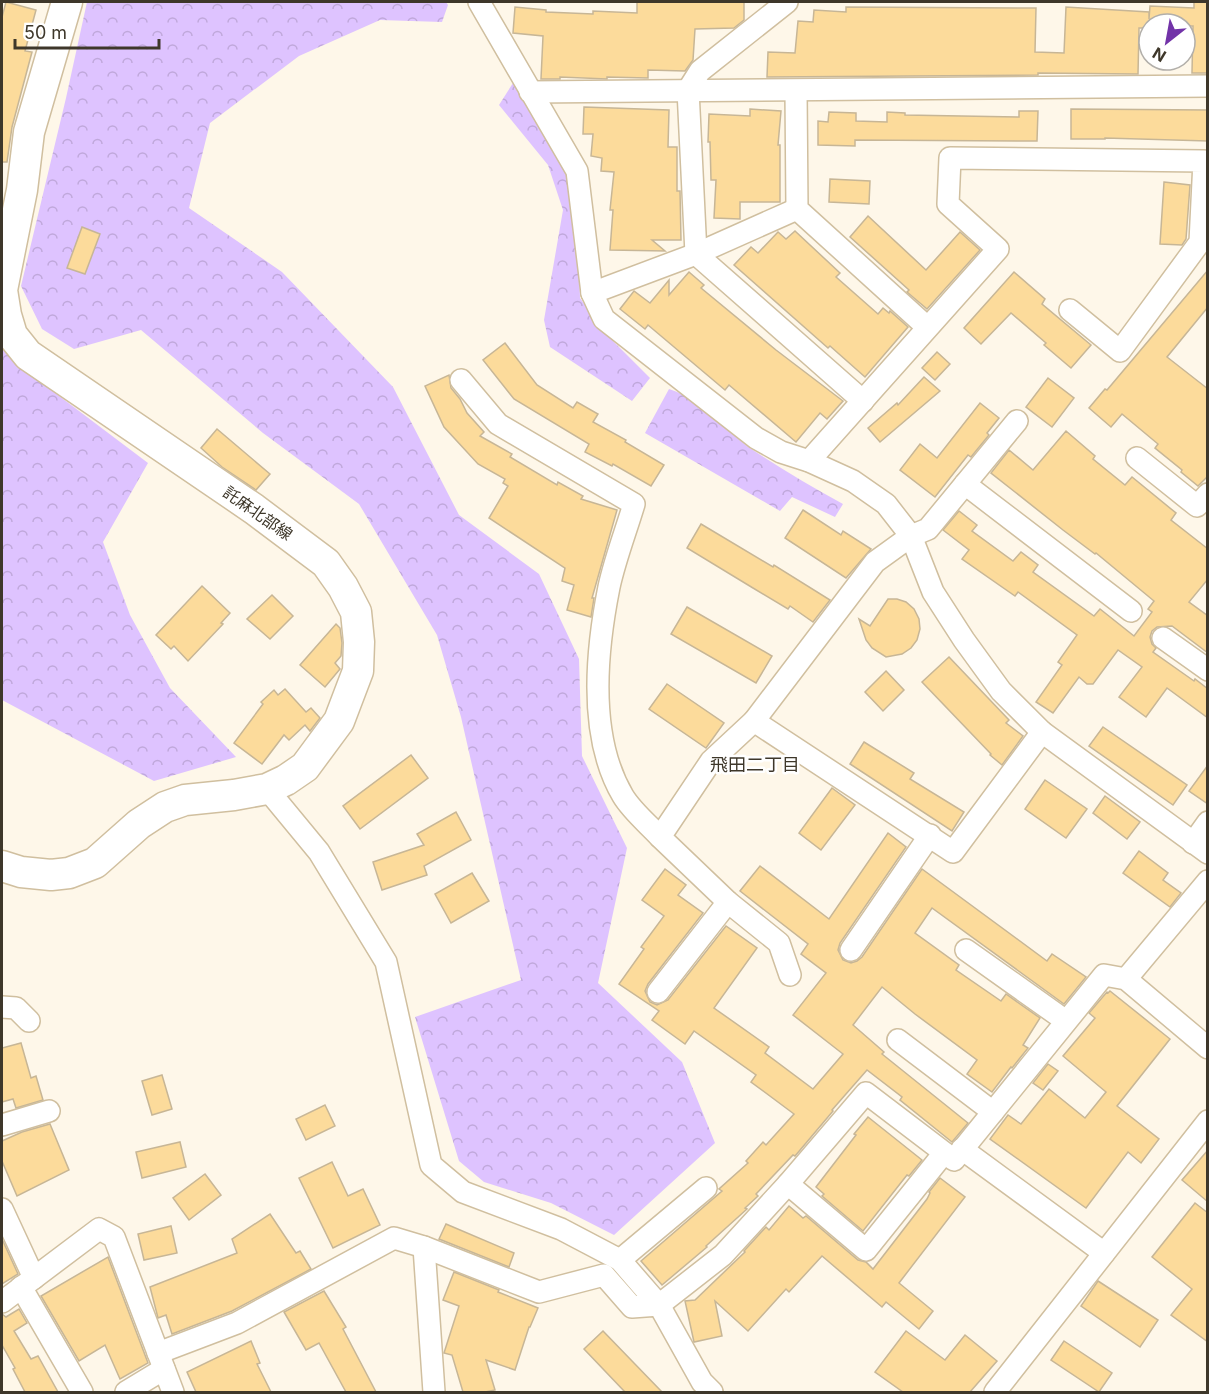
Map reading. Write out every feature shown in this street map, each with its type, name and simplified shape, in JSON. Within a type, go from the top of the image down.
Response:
[{"type":"main road","name":"託麻北部線","points":[[2,866],[21,872],[51,875],[69,873],[95,863],[139,824],[165,807],[185,800],[267,789],[286,780],[304,767],[339,721],[358,671],[359,642],[356,612],[343,587],[326,563],[254,509],[28,355],[12,335],[2,290],[22,190],[29,132],[67,2]]},
{"type":"street","points":[[478,2],[577,171],[592,293],[604,319],[756,438],[781,452],[809,461],[853,481],[886,504],[911,536],[933,592],[964,640],[1001,691],[1042,732],[1201,848],[1208,822]]},
{"type":"street","points":[[787,2],[700,71],[688,90],[696,254],[863,401]]},
{"type":"street","points":[[530,92],[1208,86]]},
{"type":"street","points":[[796,91],[797,209],[927,327]]},
{"type":"street","points":[[809,461],[998,249],[948,204],[950,158],[1204,161],[1204,247],[1120,351],[1070,310]]},
{"type":"street","points":[[592,293],[696,254],[797,209]]},
{"type":"street","points":[[462,380],[498,424],[634,504],[609,586],[600,647],[598,716],[605,756],[624,798],[660,837],[728,902],[779,943],[790,975]]},
{"type":"street","points":[[660,837],[711,761],[754,721],[875,562],[911,536],[928,529],[1017,421]]},
{"type":"street","points":[[1137,458],[1197,506],[1208,494]]},
{"type":"street","points":[[965,484],[1131,611]]},
{"type":"street","points":[[1163,638],[1208,670]]},
{"type":"street","points":[[754,721],[953,852],[1042,732]]},
{"type":"street","points":[[267,789],[319,852],[386,962],[431,1165],[463,1191],[561,1229],[620,1260],[659,1305],[702,1382],[712,1392]]},
{"type":"street","points":[[851,950],[930,835]]},
{"type":"street","points":[[1126,979],[1208,880]]},
{"type":"street","points":[[658,992],[728,902]]},
{"type":"street","points":[[966,950],[1066,1021]]},
{"type":"street","points":[[788,1184],[866,1250],[953,1151],[993,1112],[1104,975],[1126,979],[1208,1048]]},
{"type":"street","points":[[2,1007],[16,1008],[29,1021]]},
{"type":"street","points":[[898,1040],[993,1112]]},
{"type":"street","points":[[126,1392],[161,1361],[237,1323],[394,1238],[424,1247],[539,1292],[604,1275],[633,1306],[659,1305],[723,1255],[866,1093],[1104,1253]]},
{"type":"street","points":[[2,1125],[49,1111]]},
{"type":"street","points":[[995,1392],[1208,1121]]},
{"type":"street","points":[[620,1260],[706,1188]]},
{"type":"street","points":[[2,1209],[27,1282],[82,1392]]},
{"type":"street","points":[[2,1302],[99,1229],[114,1237],[173,1392]]},
{"type":"street","points":[[424,1247],[434,1392]]},
{"type":"green space","points":[[87,2],[446,2],[448,5],[442,22],[380,20],[299,56],[210,123],[189,208],[282,272],[393,387],[459,515],[539,574],[579,659],[582,756],[627,848],[598,983],[682,1062],[715,1143],[614,1235],[551,1203],[484,1182],[459,1161],[415,1017],[521,980],[461,717],[437,635],[359,504],[263,433],[141,330],[74,349],[42,329],[21,286]]},
{"type":"green space","points":[[513,83],[562,162],[578,216],[580,298],[604,332],[650,378],[632,401],[550,347],[544,320],[563,210],[548,165],[499,105]]},
{"type":"green space","points":[[2,328],[22,368],[148,463],[103,542],[130,615],[170,688],[236,757],[154,781],[2,700]]},
{"type":"green space","points":[[669,389],[700,406],[759,454],[843,504],[835,517],[792,497],[780,511],[645,433]]},
{"type":"building","points":[[6,2],[36,10],[25,51],[32,52],[12,127],[7,162],[2,162],[2,17]]},
{"type":"building","points":[[637,2],[744,2],[744,20],[734,28],[695,29],[693,60],[685,71],[648,70],[648,78],[560,77],[560,79],[541,79],[543,36],[513,33],[515,7],[546,10],[546,12],[637,13]]},
{"type":"building","points":[[1194,2],[1208,2],[1208,73],[1192,73],[1197,72],[1197,12],[1150,12],[1150,6],[1194,8]]},
{"type":"building","points":[[846,7],[1036,8],[1035,52],[1064,53],[1066,7],[1149,12],[1137,12],[1138,74],[1038,73],[1038,75],[767,77],[768,52],[795,53],[798,21],[813,22],[814,10],[846,12]]},
{"type":"building","points":[[584,107],[669,110],[668,147],[677,147],[677,191],[680,191],[681,240],[652,240],[665,251],[610,250],[613,210],[610,210],[614,172],[601,171],[602,158],[591,156],[593,134],[583,134]]},
{"type":"building","points":[[750,109],[781,111],[778,145],[780,145],[780,202],[740,202],[740,219],[714,218],[716,180],[711,180],[710,142],[708,142],[709,114],[750,116]]},
{"type":"building","points":[[1071,109],[1208,110],[1208,141],[1071,139]]},
{"type":"building","points":[[1019,111],[1038,111],[1037,141],[855,140],[855,146],[818,145],[818,121],[828,122],[829,112],[856,113],[856,121],[887,122],[887,112],[905,113],[905,115],[1019,117]]},
{"type":"building","points":[[830,179],[870,181],[869,204],[829,202]]},
{"type":"building","points":[[1164,182],[1190,185],[1186,239],[1182,245],[1160,244]]},
{"type":"building","points":[[868,216],[926,270],[960,232],[980,250],[927,309],[850,237]]},
{"type":"building","points":[[82,227],[100,234],[85,274],[67,268]]},
{"type":"building","points":[[795,231],[840,273],[836,277],[878,314],[883,308],[889,313],[890,311],[908,327],[865,377],[830,346],[828,348],[734,265],[751,247],[758,253],[778,232],[786,239]]},
{"type":"building","points":[[1208,270],[1208,307],[1167,357],[1208,389],[1208,476],[1198,486],[1155,448],[1158,444],[1122,414],[1111,427],[1089,408],[1105,389],[1107,390]]},
{"type":"building","points":[[689,272],[704,285],[701,288],[776,350],[843,401],[827,419],[820,413],[796,442],[729,385],[725,390],[648,325],[645,329],[620,309],[634,291],[650,303],[669,280],[669,295]]},
{"type":"building","points":[[1014,272],[1045,299],[1042,304],[1091,345],[1071,368],[1011,313],[981,344],[964,328]]},
{"type":"building","points":[[505,343],[537,385],[573,408],[577,402],[598,414],[593,422],[664,465],[651,486],[613,464],[612,466],[585,452],[589,444],[514,399],[483,360]]},
{"type":"building","points":[[937,352],[950,364],[935,380],[922,368]]},
{"type":"building","points":[[449,375],[451,388],[467,413],[484,432],[480,436],[512,454],[510,457],[557,485],[558,482],[583,496],[581,499],[617,510],[592,598],[594,598],[591,617],[567,610],[574,585],[562,581],[565,568],[489,518],[508,486],[503,483],[505,479],[478,464],[444,427],[425,386]]},
{"type":"building","points":[[924,377],[940,391],[880,442],[868,428],[897,403],[898,405]]},
{"type":"building","points":[[1048,378],[1074,398],[1052,427],[1026,407]]},
{"type":"building","points":[[980,403],[999,418],[987,433],[989,435],[971,457],[968,455],[935,497],[900,470],[920,444],[937,458]]},
{"type":"building","points":[[217,429],[270,474],[256,490],[222,467],[201,448]]},
{"type":"building","points":[[1066,431],[1095,456],[1093,459],[1125,485],[1132,477],[1176,513],[1171,520],[1208,549],[1208,579],[1189,602],[1208,616],[1208,653],[1172,626],[1157,627],[1152,631],[1150,637],[1156,648],[1153,652],[1208,689],[1208,718],[1167,688],[1146,717],[1119,697],[1142,667],[1118,650],[1093,684],[1087,684],[1079,677],[1053,713],[1036,702],[1062,665],[1058,662],[1077,635],[1018,592],[1015,596],[962,559],[969,550],[943,530],[959,511],[977,525],[972,531],[1013,561],[1021,552],[1038,565],[1033,572],[1094,616],[1100,609],[1134,636],[1152,612],[1148,609],[1154,601],[1096,553],[991,473],[1009,450],[1033,470]]},
{"type":"building","points":[[803,510],[841,535],[843,531],[871,549],[846,578],[785,538]]},
{"type":"building","points":[[701,524],[830,600],[813,622],[790,606],[788,609],[687,548]]},
{"type":"building","points":[[202,586],[230,613],[221,623],[223,624],[188,661],[174,646],[171,649],[156,635]]},
{"type":"building","points":[[272,595],[293,616],[270,639],[247,619]]},
{"type":"building","points":[[888,599],[906,602],[914,609],[919,619],[920,629],[917,640],[911,648],[902,654],[886,657],[872,648],[866,640],[859,619],[870,626]]},
{"type":"building","points":[[687,607],[772,656],[756,683],[671,634]]},
{"type":"building","points":[[336,624],[340,628],[342,643],[341,656],[335,663],[340,669],[325,687],[300,665]]},
{"type":"building","points":[[949,657],[1009,720],[1006,723],[1023,736],[1002,765],[922,682]]},
{"type":"building","points":[[886,671],[904,690],[883,711],[865,692]]},
{"type":"building","points":[[667,684],[724,723],[706,748],[649,709]]},
{"type":"building","points":[[285,689],[306,712],[311,708],[320,718],[310,731],[305,725],[289,740],[284,735],[262,764],[234,743],[263,704],[261,702],[274,690],[278,695]]},
{"type":"building","points":[[1103,727],[1187,785],[1173,805],[1089,746]]},
{"type":"building","points":[[864,742],[914,773],[910,779],[964,812],[952,831],[850,764]]},
{"type":"building","points":[[411,755],[428,778],[360,829],[343,806]]},
{"type":"building","points":[[1208,765],[1208,804],[1189,791]]},
{"type":"building","points":[[1045,780],[1087,809],[1066,838],[1025,809]]},
{"type":"building","points":[[832,788],[855,805],[821,850],[799,833]]},
{"type":"building","points":[[1105,796],[1140,822],[1127,839],[1093,813]]},
{"type":"building","points":[[456,812],[471,840],[424,866],[427,875],[382,890],[373,862],[424,845],[417,834]]},
{"type":"building","points":[[888,833],[906,847],[840,943],[838,950],[843,960],[851,963],[862,957],[922,869],[1047,961],[1052,954],[1086,977],[1064,1004],[932,908],[915,933],[959,965],[956,970],[1001,1001],[1006,994],[1040,1018],[1023,1045],[1028,1048],[992,1092],[967,1074],[977,1060],[882,987],[853,1025],[884,1052],[882,1054],[968,1123],[952,1142],[900,1100],[902,1097],[867,1070],[795,1156],[793,1155],[756,1194],[758,1196],[745,1208],[747,1209],[662,1285],[641,1261],[722,1191],[719,1189],[748,1163],[746,1161],[763,1142],[766,1145],[794,1114],[751,1082],[756,1075],[694,1031],[685,1044],[652,1020],[659,1011],[619,984],[644,949],[641,947],[664,916],[642,900],[665,869],[686,885],[678,895],[703,913],[648,984],[645,991],[650,1002],[657,1005],[668,1000],[726,926],[757,948],[714,1008],[769,1047],[765,1053],[813,1089],[843,1054],[793,1015],[826,973],[801,954],[808,944],[740,891],[760,866],[829,919]]},
{"type":"building","points":[[1139,851],[1168,873],[1163,880],[1181,893],[1170,907],[1123,873]]},
{"type":"building","points":[[472,873],[489,901],[451,923],[435,894]]},
{"type":"building","points":[[1110,991],[1170,1039],[1117,1106],[1159,1139],[1141,1163],[1128,1152],[1086,1208],[990,1139],[1008,1115],[1021,1124],[1049,1089],[1085,1118],[1106,1092],[1063,1056],[1095,1018],[1089,1013]]},
{"type":"building","points":[[21,1043],[31,1078],[36,1076],[43,1100],[16,1108],[13,1099],[2,1102],[2,1048]]},
{"type":"building","points":[[1048,1064],[1058,1071],[1043,1090],[1033,1083]]},
{"type":"building","points":[[162,1075],[172,1109],[152,1115],[142,1081]]},
{"type":"building","points":[[325,1105],[335,1126],[306,1140],[296,1119]]},
{"type":"building","points":[[868,1117],[922,1160],[909,1176],[907,1175],[863,1231],[822,1196],[824,1194],[816,1187]]},
{"type":"building","points":[[50,1124],[69,1170],[17,1196],[2,1161],[2,1141],[22,1132]]},
{"type":"building","points":[[180,1142],[186,1167],[142,1178],[136,1152]]},
{"type":"building","points":[[1208,1150],[1208,1202],[1182,1180]]},
{"type":"building","points":[[332,1162],[348,1196],[363,1189],[380,1225],[333,1248],[299,1178]]},
{"type":"building","points":[[205,1174],[221,1195],[189,1220],[173,1198]]},
{"type":"building","points":[[940,1178],[965,1197],[899,1283],[933,1311],[919,1329],[886,1302],[882,1307],[822,1256],[789,1292],[786,1289],[748,1331],[715,1301],[722,1336],[694,1342],[685,1301],[695,1300],[745,1252],[766,1227],[769,1230],[789,1206],[803,1218],[806,1216],[858,1260],[866,1262],[873,1269],[927,1199],[929,1192]]},
{"type":"building","points":[[1195,1203],[1208,1213],[1208,1342],[1171,1315],[1192,1289],[1152,1257]]},
{"type":"building","points":[[270,1214],[296,1253],[300,1251],[311,1269],[232,1311],[172,1334],[166,1315],[158,1318],[150,1287],[237,1253],[232,1239]]},
{"type":"building","points":[[446,1224],[514,1253],[509,1267],[439,1239]]},
{"type":"building","points":[[171,1226],[177,1253],[144,1260],[138,1234]]},
{"type":"building","points":[[2,1239],[18,1274],[2,1284]]},
{"type":"building","points":[[108,1257],[148,1363],[120,1379],[105,1345],[79,1361],[41,1296]]},
{"type":"building","points":[[454,1272],[538,1308],[529,1327],[515,1370],[486,1360],[495,1390],[463,1392],[452,1355],[444,1353],[459,1306],[443,1300]]},
{"type":"building","points":[[1098,1281],[1158,1320],[1140,1347],[1081,1306]]},
{"type":"building","points":[[324,1291],[346,1327],[343,1329],[376,1392],[346,1392],[319,1343],[306,1350],[284,1312]]},
{"type":"building","points":[[19,1309],[27,1323],[14,1331],[31,1359],[38,1356],[58,1392],[25,1392],[13,1369],[15,1368],[2,1345],[2,1314],[6,1317]]},
{"type":"building","points":[[603,1331],[662,1392],[625,1392],[584,1349]]},
{"type":"building","points":[[906,1331],[945,1360],[965,1335],[997,1361],[970,1392],[903,1392],[875,1372]]},
{"type":"building","points":[[251,1341],[260,1363],[257,1364],[271,1392],[196,1392],[187,1372]]},
{"type":"building","points":[[1064,1341],[1112,1373],[1099,1392],[1051,1360]]},
{"type":"district","name":"飛田二丁目","points":[[755,764]]}]
